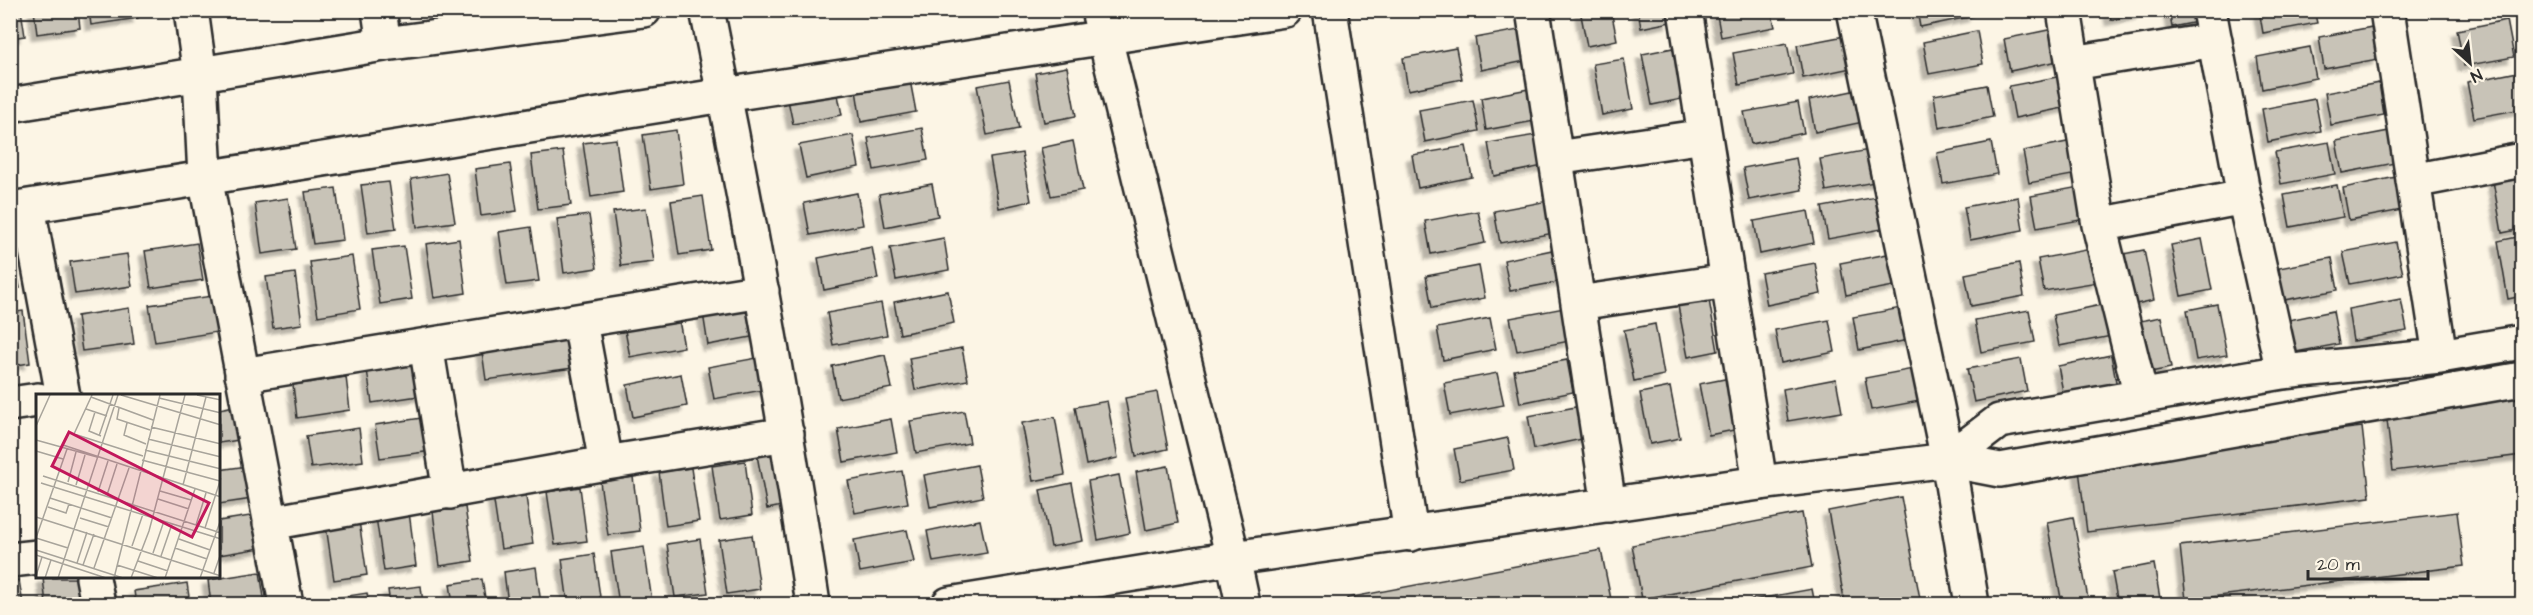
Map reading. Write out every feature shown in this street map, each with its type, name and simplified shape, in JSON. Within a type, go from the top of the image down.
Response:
[{"type":"street","points":[[191,10],[200,75],[205,177],[286,604]]},
{"type":"street","points":[[379,10],[384,44]]},
{"type":"street","points":[[10,105],[384,44],[510,18],[644,10]]},
{"type":"street","points":[[707,10],[788,434],[813,604]]},
{"type":"street","points":[[63,394],[20,208],[724,95],[1101,25],[1285,10]]},
{"type":"street","points":[[1330,10],[1411,534]]},
{"type":"street","points":[[1533,10],[1609,505]]},
{"type":"street","points":[[1685,10],[1760,483]]},
{"type":"street","points":[[1854,10],[1948,460],[1972,604]]},
{"type":"street","points":[[2064,10],[2099,225],[2141,396]]},
{"type":"street","points":[[2387,10],[2440,356]]},
{"type":"street","points":[[1101,25],[1243,604]]},
{"type":"street","points":[[2073,63],[2212,25],[2244,196],[2283,372]]},
{"type":"street","points":[[1556,158],[1705,136]]},
{"type":"street","points":[[2414,181],[2523,160]]},
{"type":"street","points":[[2099,225],[2244,196]]},
{"type":"street","points":[[1578,303],[1728,281]]},
{"type":"street","points":[[242,375],[762,291]]},
{"type":"street","points":[[580,322],[606,463]]},
{"type":"street","points":[[1948,460],[1999,421],[2283,372],[2440,356],[2523,342]]},
{"type":"street","points":[[426,345],[450,492]]},
{"type":"street","points":[[949,604],[1233,558],[1760,483],[1948,460],[2000,470],[2523,379]]},
{"type":"street","points":[[10,404],[36,400]]},
{"type":"street","points":[[270,524],[606,463],[788,434]]},
{"type":"street","points":[[10,560],[36,557]]},
{"type":"street","points":[[93,579],[98,604]]},
{"type":"building","points":[[10,10],[21,10],[25,36],[10,38]]},
{"type":"building","points":[[34,10],[78,10],[80,28],[37,34]]},
{"type":"building","points":[[89,10],[137,10],[138,18],[91,25]]},
{"type":"building","points":[[1580,10],[1611,10],[1617,40],[1587,46]]},
{"type":"building","points":[[1638,10],[1669,10],[1671,22],[1641,28]]},
{"type":"building","points":[[1716,10],[1771,10],[1775,27],[1721,37]]},
{"type":"building","points":[[1917,10],[1973,10],[1974,16],[1920,27]]},
{"type":"building","points":[[2109,10],[2141,10],[2141,14],[2111,20]]},
{"type":"building","points":[[2169,10],[2200,10],[2202,21],[2172,27]]},
{"type":"building","points":[[2259,10],[2314,10],[2317,23],[2263,33]]},
{"type":"building","points":[[2507,20],[2514,57],[2464,66],[2457,30]]},
{"type":"building","points":[[2372,27],[2378,59],[2324,69],[2319,37]]},
{"type":"building","points":[[1529,28],[1535,59],[1481,70],[1475,38]]},
{"type":"building","points":[[2058,28],[2063,60],[2010,71],[2004,39]]},
{"type":"building","points":[[1977,31],[1983,64],[1929,74],[1923,42]]},
{"type":"building","points":[[1850,35],[1856,67],[1803,78],[1797,45]]},
{"type":"building","points":[[1787,43],[1793,74],[1739,85],[1733,53]]},
{"type":"building","points":[[2310,47],[2316,78],[2262,89],[2257,57]]},
{"type":"building","points":[[1456,48],[1462,79],[1408,90],[1403,58]]},
{"type":"building","points":[[1673,48],[1682,99],[1652,105],[1642,54]]},
{"type":"building","points":[[1624,59],[1633,109],[1602,115],[1593,64]]},
{"type":"building","points":[[1067,67],[1076,116],[1044,122],[1035,73]]},
{"type":"building","points":[[2518,72],[2522,109],[2474,118],[2467,82]]},
{"type":"building","points":[[2062,76],[2068,107],[2015,118],[2009,86]]},
{"type":"building","points":[[910,80],[916,112],[861,122],[856,90]]},
{"type":"building","points":[[1009,80],[1019,129],[987,135],[977,86]]},
{"type":"building","points":[[2379,83],[2384,115],[2331,125],[2325,93]]},
{"type":"building","points":[[1987,85],[1993,117],[1939,128],[1934,95]]},
{"type":"building","points":[[1534,88],[1540,120],[1486,130],[1481,98]]},
{"type":"building","points":[[1862,89],[1868,121],[1815,132],[1809,100]]},
{"type":"building","points":[[837,90],[842,115],[793,124],[788,100]]},
{"type":"building","points":[[2315,99],[2321,131],[2268,142],[2262,109]]},
{"type":"building","points":[[1473,100],[1479,131],[1425,142],[1419,110]]},
{"type":"building","points":[[1798,102],[1804,133],[1751,144],[1744,112]]},
{"type":"building","points":[[922,128],[928,160],[874,170],[868,138]]},
{"type":"building","points":[[676,130],[683,184],[651,189],[643,135]]},
{"type":"building","points":[[2389,131],[2395,163],[2342,173],[2336,141]]},
{"type":"building","points":[[1542,134],[1548,165],[1494,176],[1488,143]]},
{"type":"building","points":[[853,135],[859,167],[806,178],[799,145]]},
{"type":"building","points":[[616,139],[623,192],[591,197],[583,143]]},
{"type":"building","points":[[2077,140],[2083,173],[2029,183],[2023,151]]},
{"type":"building","points":[[1073,141],[1083,190],[1051,196],[1041,148]]},
{"type":"building","points":[[1991,142],[1997,174],[1943,184],[1937,153]]},
{"type":"building","points":[[2329,142],[2335,174],[2281,184],[2275,152]]},
{"type":"building","points":[[1466,146],[1472,177],[1418,188],[1412,155]]},
{"type":"building","points":[[1874,149],[1880,181],[1826,191],[1820,159]]},
{"type":"building","points":[[563,151],[571,205],[538,209],[531,155]]},
{"type":"building","points":[[1022,153],[1031,201],[999,208],[990,158]]},
{"type":"building","points":[[1796,158],[1802,190],[1749,200],[1743,168]]},
{"type":"building","points":[[510,164],[517,211],[481,216],[475,169]]},
{"type":"building","points":[[2522,170],[2522,229],[2502,233],[2492,175]]},
{"type":"building","points":[[447,173],[455,222],[417,227],[411,179]]},
{"type":"building","points":[[2396,177],[2402,210],[2349,220],[2343,188]]},
{"type":"building","points":[[389,182],[396,229],[368,233],[361,185]]},
{"type":"building","points":[[932,184],[938,216],[885,227],[879,194]]},
{"type":"building","points":[[2337,185],[2343,217],[2290,227],[2284,195]]},
{"type":"building","points":[[2084,186],[2091,218],[2037,228],[2031,196]]},
{"type":"building","points":[[336,188],[343,240],[313,244],[305,192]]},
{"type":"building","points":[[857,193],[863,225],[810,235],[804,203]]},
{"type":"building","points":[[703,196],[711,250],[679,255],[671,201]]},
{"type":"building","points":[[1876,197],[1882,229],[1828,239],[1822,207]]},
{"type":"building","points":[[2018,197],[2023,230],[1970,240],[1964,207]]},
{"type":"building","points":[[288,198],[296,249],[262,254],[255,203]]},
{"type":"building","points":[[1548,201],[1554,233],[1500,243],[1494,211]]},
{"type":"building","points":[[646,208],[654,262],[621,266],[613,212]]},
{"type":"building","points":[[1478,211],[1485,243],[1431,254],[1425,221]]},
{"type":"building","points":[[1808,211],[1814,243],[1760,254],[1754,221]]},
{"type":"building","points":[[589,215],[597,268],[564,273],[557,219]]},
{"type":"building","points":[[531,227],[539,281],[507,285],[499,232]]},
{"type":"building","points":[[10,233],[20,288],[10,289]]},
{"type":"building","points":[[2522,236],[2522,296],[2508,299],[2498,241]]},
{"type":"building","points":[[944,238],[949,270],[896,280],[890,248]]},
{"type":"building","points":[[459,239],[466,293],[434,298],[426,244]]},
{"type":"building","points":[[2202,239],[2212,290],[2181,296],[2171,245]]},
{"type":"building","points":[[2396,242],[2403,274],[2350,284],[2343,252]]},
{"type":"building","points":[[197,243],[203,280],[151,288],[145,251]]},
{"type":"building","points":[[404,246],[412,299],[380,304],[372,250]]},
{"type":"building","points":[[872,247],[878,279],[824,290],[818,258]]},
{"type":"building","points":[[1557,249],[1563,281],[1510,291],[1504,260]]},
{"type":"building","points":[[2091,249],[2098,282],[2044,291],[2038,259]]},
{"type":"building","points":[[2144,250],[2154,300],[2123,307],[2113,256]]},
{"type":"building","points":[[1893,253],[1899,285],[1846,295],[1840,263]]},
{"type":"building","points":[[127,254],[132,286],[75,294],[70,262]]},
{"type":"building","points":[[352,256],[360,309],[318,316],[310,262]]},
{"type":"building","points":[[2332,258],[2338,290],[2284,300],[2279,268]]},
{"type":"building","points":[[1815,263],[1821,294],[1767,305],[1761,273]]},
{"type":"building","points":[[2019,263],[2024,296],[1971,306],[1965,274]]},
{"type":"building","points":[[1479,266],[1485,298],[1432,308],[1426,276]]},
{"type":"building","points":[[295,273],[302,324],[273,328],[266,277]]},
{"type":"building","points":[[948,291],[954,323],[900,334],[894,302]]},
{"type":"building","points":[[212,296],[217,332],[155,342],[149,305]]},
{"type":"building","points":[[2401,299],[2407,331],[2353,341],[2348,309]]},
{"type":"building","points":[[1709,300],[1718,351],[1688,357],[1678,306]]},
{"type":"building","points":[[756,303],[762,335],[708,345],[703,313]]},
{"type":"building","points":[[881,303],[887,335],[833,345],[827,313]]},
{"type":"building","points":[[2106,304],[2112,336],[2059,346],[2053,315]]},
{"type":"building","points":[[2217,304],[2227,355],[2196,360],[2187,310]]},
{"type":"building","points":[[1906,307],[1913,339],[1859,350],[1853,317]]},
{"type":"building","points":[[129,308],[134,344],[82,351],[77,316]]},
{"type":"building","points":[[1564,308],[1570,341],[1517,351],[1510,318]]},
{"type":"building","points":[[2029,310],[2035,342],[1981,352],[1975,320]]},
{"type":"building","points":[[23,311],[30,363],[10,366],[10,313]]},
{"type":"building","points":[[2333,311],[2339,344],[2285,354],[2279,322]]},
{"type":"building","points":[[678,315],[684,347],[630,357],[624,325]]},
{"type":"building","points":[[2161,317],[2171,368],[2140,374],[2130,323]]},
{"type":"building","points":[[1490,318],[1496,349],[1443,360],[1437,328]]},
{"type":"building","points":[[1829,320],[1835,352],[1781,363],[1775,330]]},
{"type":"building","points":[[1655,324],[1664,375],[1634,381],[1624,330]]},
{"type":"building","points":[[568,331],[573,368],[486,380],[481,344]]},
{"type":"building","points":[[962,348],[968,380],[915,390],[909,358]]},
{"type":"building","points":[[885,355],[892,388],[838,398],[832,366]]},
{"type":"building","points":[[2111,355],[2117,387],[2064,397],[2058,366]]},
{"type":"building","points":[[762,357],[768,389],[714,399],[708,367]]},
{"type":"building","points":[[2021,359],[2027,391],[1974,402],[1967,369]]},
{"type":"building","points":[[1567,360],[1573,392],[1520,403],[1514,370]]},
{"type":"building","points":[[421,362],[425,395],[372,403],[367,370]]},
{"type":"building","points":[[1918,368],[1925,400],[1871,410],[1865,378]]},
{"type":"building","points":[[1497,373],[1504,405],[1450,415],[1444,383]]},
{"type":"building","points":[[681,374],[687,406],[633,417],[627,385]]},
{"type":"building","points":[[346,377],[350,410],[297,418],[293,385]]},
{"type":"building","points":[[1730,378],[1739,429],[1709,435],[1699,384]]},
{"type":"building","points":[[1836,379],[1842,412],[1788,421],[1783,389]]},
{"type":"building","points":[[1670,387],[1680,438],[1650,444],[1640,393]]},
{"type":"building","points":[[1157,392],[1168,449],[1136,456],[1125,398]]},
{"type":"building","points":[[2522,395],[2522,455],[2393,471],[2386,412]]},
{"type":"building","points":[[1107,401],[1118,458],[1086,465],[1075,407]]},
{"type":"building","points":[[234,406],[239,440],[220,443],[220,409]]},
{"type":"building","points":[[1581,406],[1587,438],[1534,449],[1528,416]]},
{"type":"building","points":[[964,411],[970,443],[916,453],[910,421]]},
{"type":"building","points":[[428,417],[432,451],[380,458],[375,425]]},
{"type":"building","points":[[1055,417],[1065,475],[1033,481],[1022,423]]},
{"type":"building","points":[[891,419],[897,452],[844,462],[838,429]]},
{"type":"building","points":[[2362,427],[2370,497],[2087,532],[2078,462]]},
{"type":"building","points":[[359,428],[363,461],[311,468],[306,436]]},
{"type":"building","points":[[1508,438],[1514,470],[1460,480],[1454,449]]},
{"type":"building","points":[[777,451],[787,505],[767,509],[757,455]]},
{"type":"building","points":[[745,461],[752,515],[720,520],[712,466]]},
{"type":"building","points":[[977,465],[983,497],[930,507],[924,475]]},
{"type":"building","points":[[247,466],[252,499],[220,504],[220,470]]},
{"type":"building","points":[[1168,466],[1178,523],[1146,530],[1136,472]]},
{"type":"building","points":[[691,468],[699,521],[666,526],[659,472]]},
{"type":"building","points":[[902,471],[908,503],[855,513],[848,481]]},
{"type":"building","points":[[1119,475],[1130,533],[1098,540],[1088,481]]},
{"type":"building","points":[[633,477],[640,531],[608,535],[600,482]]},
{"type":"building","points":[[1072,483],[1083,541],[1051,547],[1040,490]]},
{"type":"building","points":[[580,487],[587,541],[555,545],[547,492]]},
{"type":"building","points":[[525,490],[533,544],[501,549],[493,495]]},
{"type":"building","points":[[1901,497],[1921,604],[1845,604],[1828,511]]},
{"type":"building","points":[[465,507],[473,561],[440,566],[433,512]]},
{"type":"building","points":[[409,512],[416,566],[384,571],[376,517]]},
{"type":"building","points":[[2457,512],[2464,566],[2186,600],[2180,546]]},
{"type":"building","points":[[1802,513],[1812,567],[1642,599],[1632,545]]},
{"type":"building","points":[[256,515],[261,548],[220,555],[220,521]]},
{"type":"building","points":[[2073,517],[2089,604],[2062,604],[2047,522]]},
{"type":"building","points":[[980,520],[987,553],[933,562],[927,531]]},
{"type":"building","points":[[359,521],[367,575],[334,580],[326,526]]},
{"type":"building","points":[[907,530],[914,562],[860,572],[854,540]]},
{"type":"building","points":[[752,535],[760,589],[727,594],[719,540]]},
{"type":"building","points":[[700,539],[708,593],[675,597],[667,544]]},
{"type":"building","points":[[644,547],[652,601],[619,604],[611,552]]},
{"type":"building","points":[[1601,550],[1612,604],[1348,604],[1347,598]]},
{"type":"building","points":[[594,554],[601,604],[568,604],[562,559]]},
{"type":"building","points":[[2154,564],[2161,604],[2118,604],[2112,572]]},
{"type":"building","points":[[536,567],[541,604],[508,604],[504,572]]},
{"type":"building","points":[[260,572],[265,604],[211,604],[208,580]]},
{"type":"building","points":[[43,579],[78,579],[82,604],[46,604]]},
{"type":"building","points":[[482,579],[486,604],[453,604],[450,584]]},
{"type":"building","points":[[19,580],[23,604],[10,604],[10,581]]},
{"type":"building","points":[[187,583],[190,604],[136,604],[134,591]]},
{"type":"building","points":[[421,586],[423,604],[390,604],[388,590]]},
{"type":"building","points":[[1812,589],[1815,604],[1731,604]]},
{"type":"building","points":[[367,593],[369,604],[336,604],[335,598]]}]
